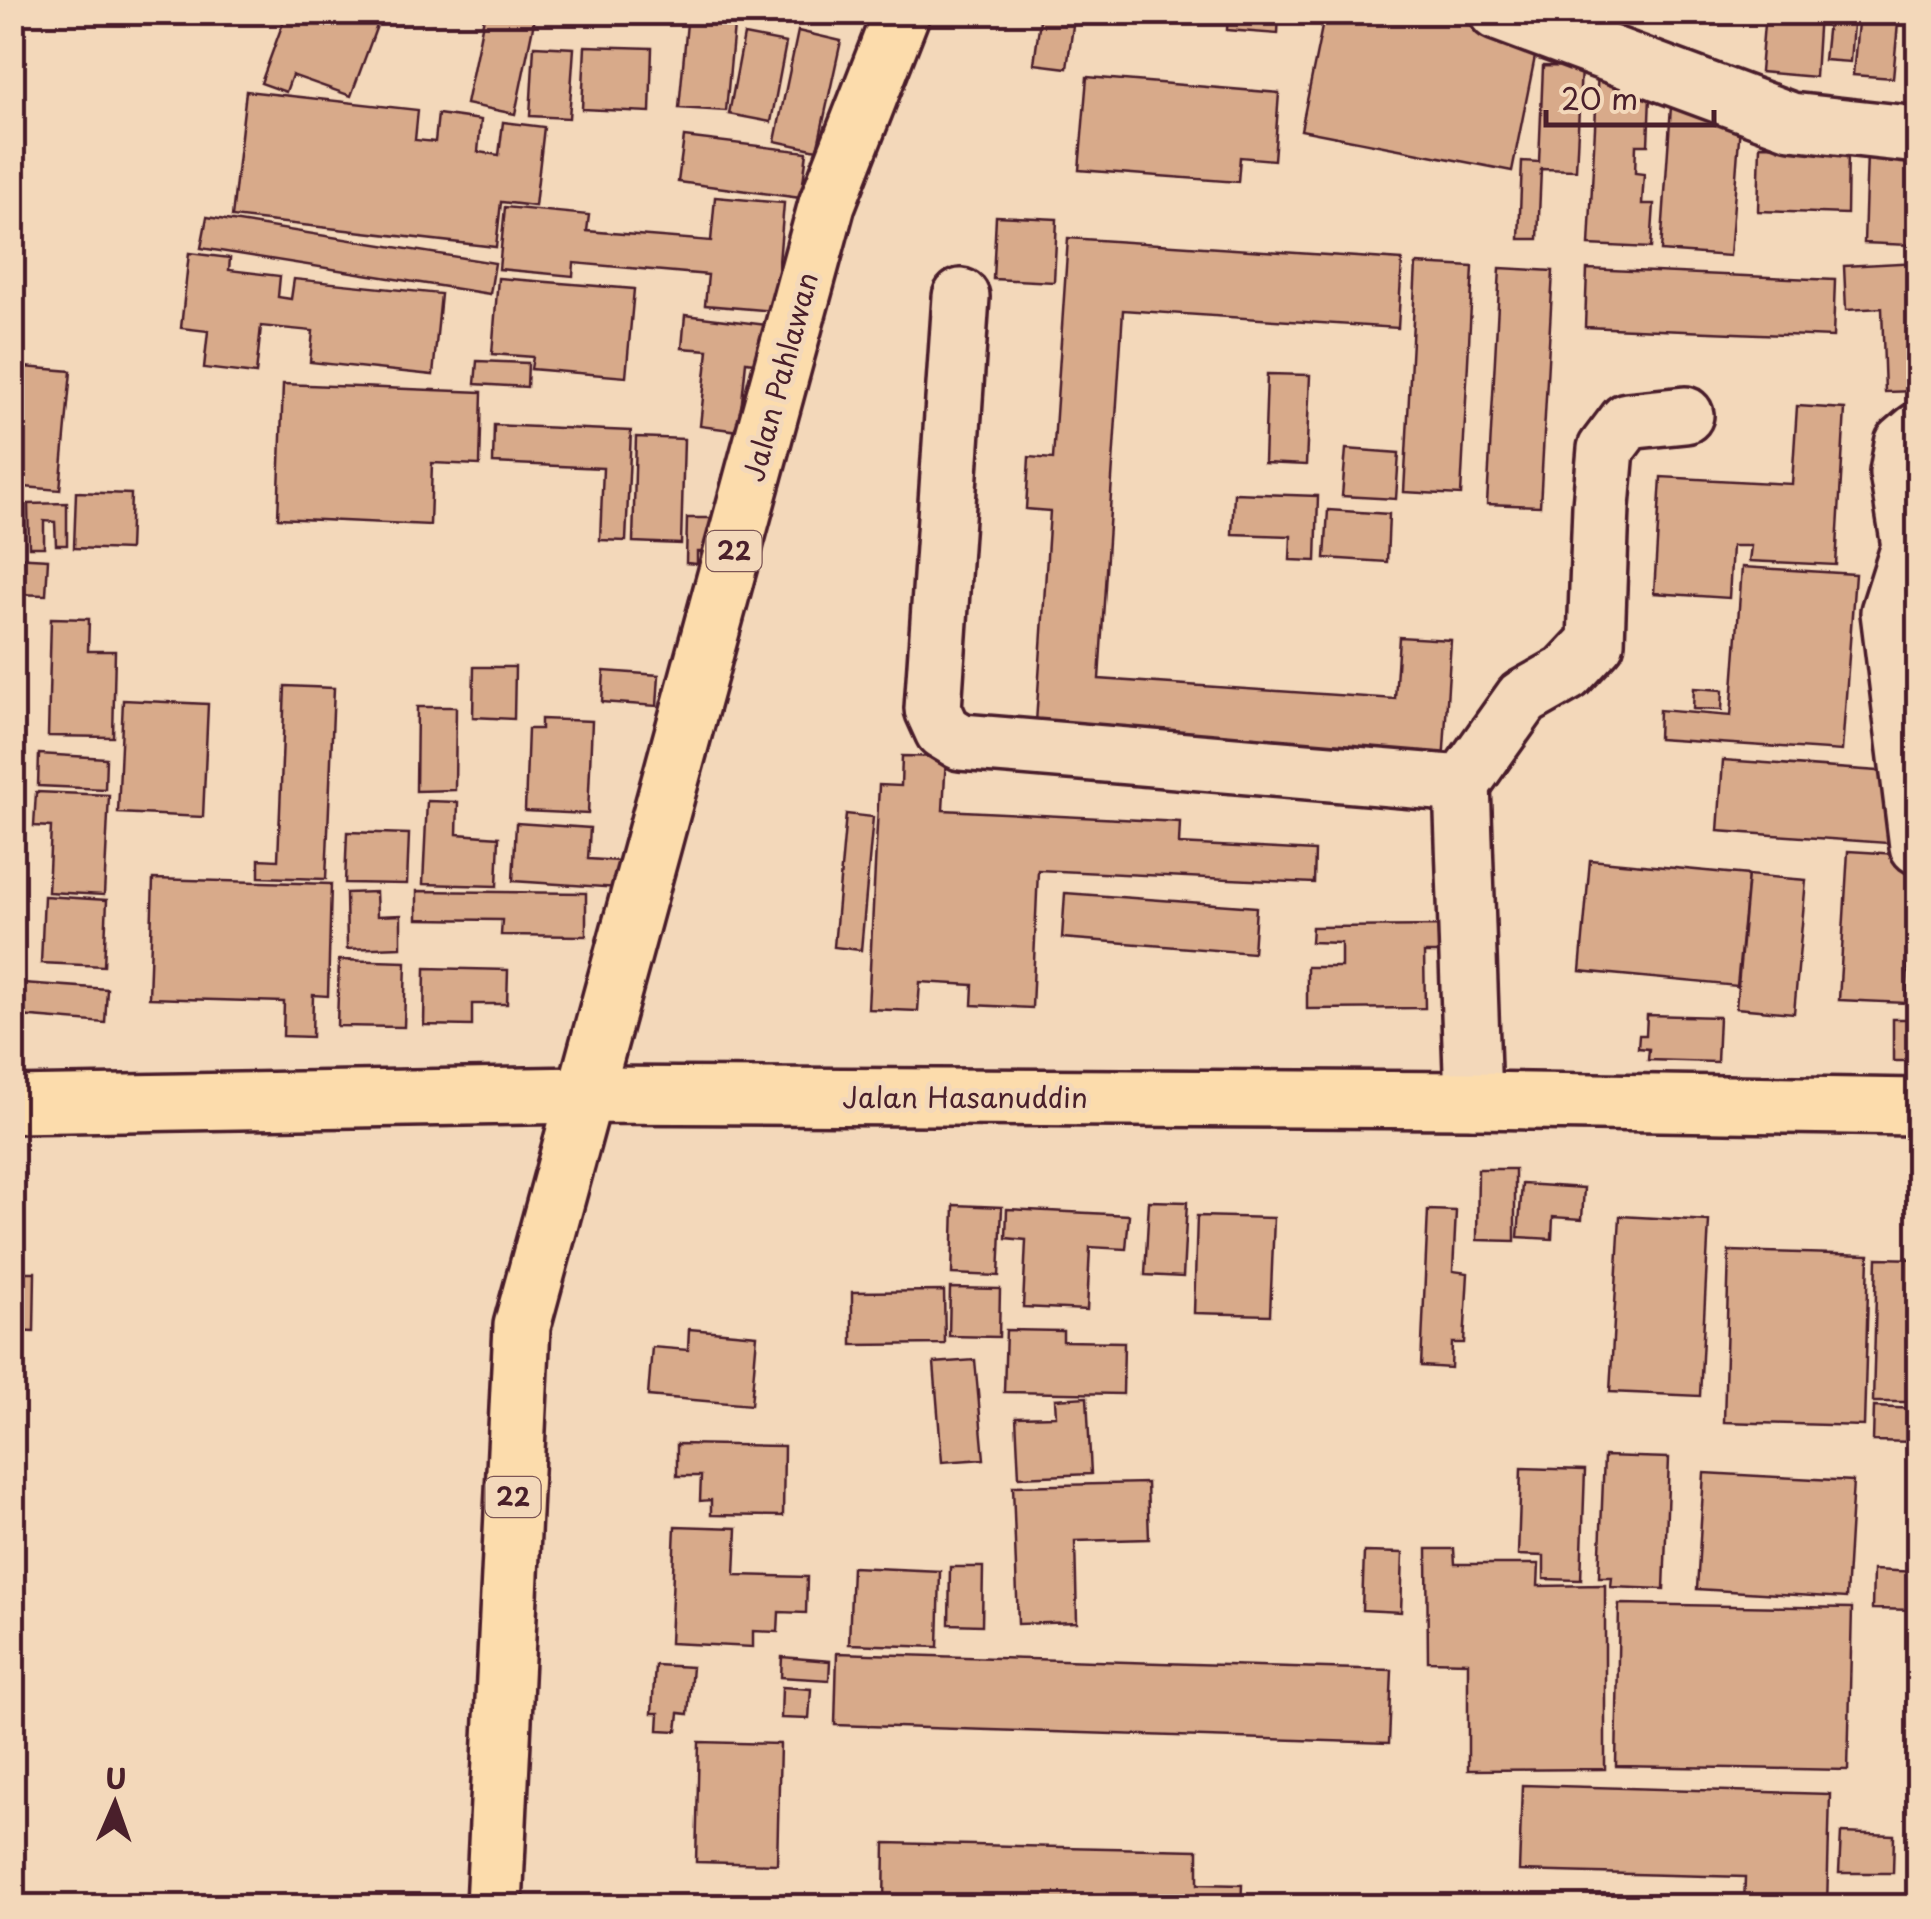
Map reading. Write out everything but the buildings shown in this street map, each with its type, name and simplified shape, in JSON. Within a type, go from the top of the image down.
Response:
[{"type":"main road","name":"Jalan Pahlawan","points":[[585,1095],[827,204],[902,12]]},
{"type":"main road","name":"Jalan Hasanuddin","points":[[12,1105],[585,1095],[1918,1107]]},
{"type":"main road","name":"22","points":[[494,1906],[522,1326],[585,1095]]},
{"type":"street","points":[[1497,12],[1791,122],[1918,135]]},
{"type":"street","points":[[961,297],[933,709],[943,731],[961,742],[1462,784]]},
{"type":"street","points":[[1473,1100],[1462,784],[1523,698],[1567,674],[1596,642],[1600,506],[1606,449],[1627,421],[1685,415]]},
{"type":"street","points":[[1918,431],[1903,444],[1898,473],[1910,546],[1889,612],[1918,846]]}]
